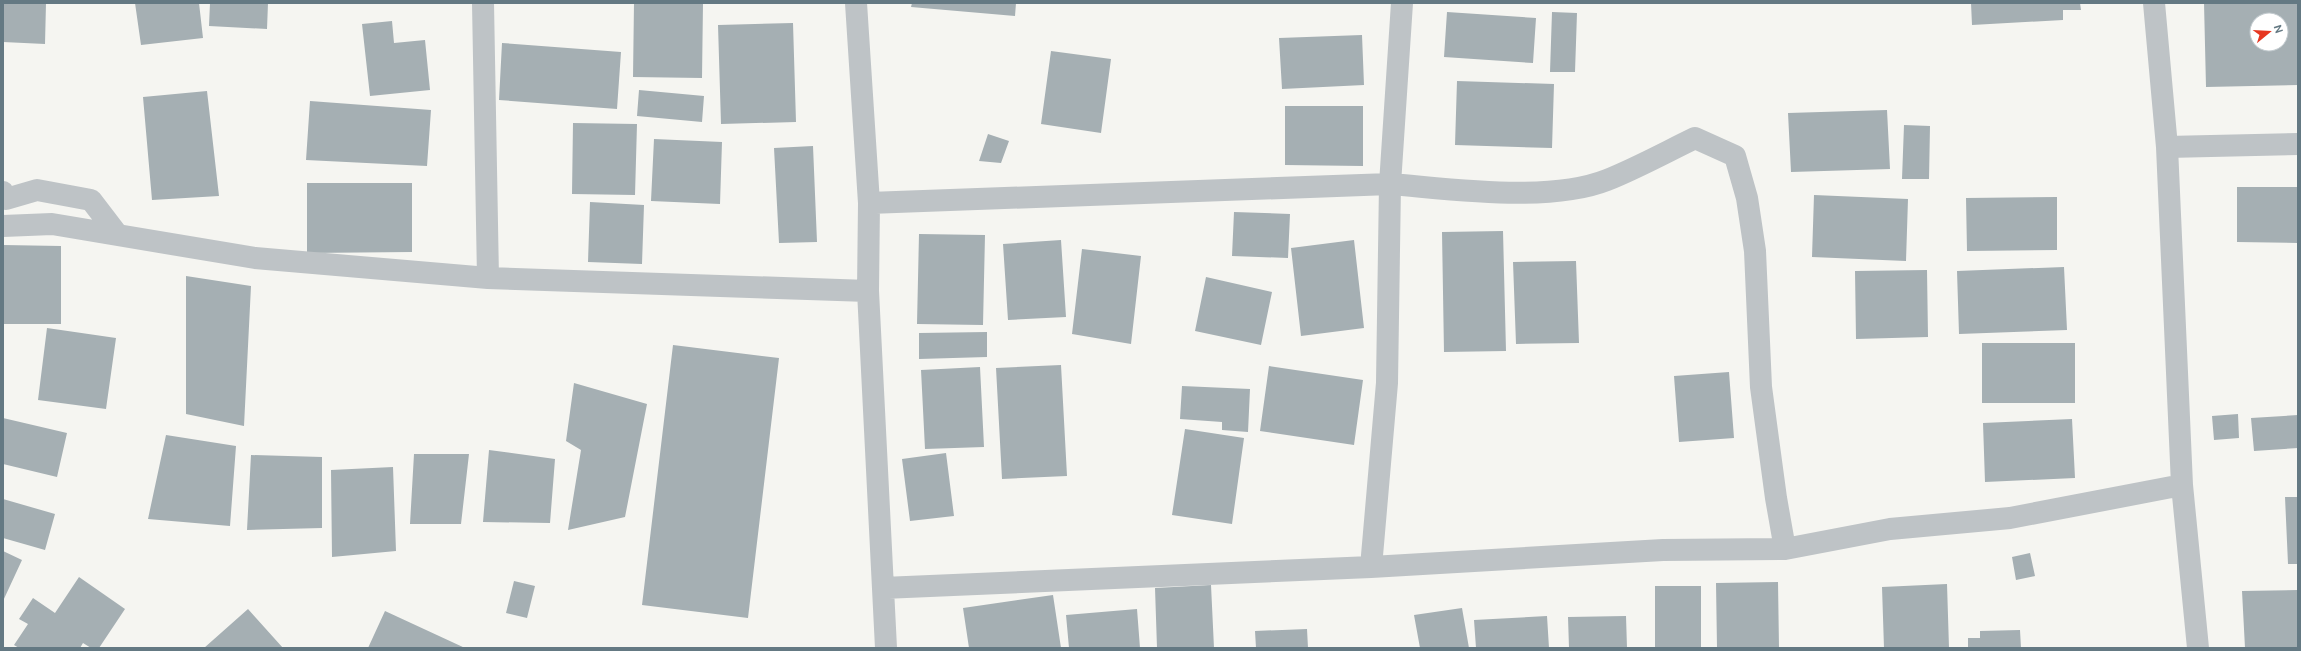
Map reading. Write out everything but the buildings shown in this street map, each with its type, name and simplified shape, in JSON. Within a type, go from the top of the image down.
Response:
[{"type":"street","points":[[483,3],[488,278]]},
{"type":"street","points":[[856,3],[869,203],[868,291],[886,648]]},
{"type":"street","points":[[1371,567],[1387,383],[1390,184],[1402,3]]},
{"type":"street","points":[[2154,3],[2167,147],[2182,485],[2198,648]]},
{"type":"street","points":[[869,203],[1390,184],[1462,190],[1552,193],[1607,180],[1695,138],[1734,156],[1747,198],[1755,251],[1761,387],[1776,498],[1785,549]]},
{"type":"street","points":[[2167,147],[2298,144]]},
{"type":"street","points":[[3,192],[6,199],[37,190],[91,200],[117,234]]},
{"type":"street","points":[[3,226],[52,224],[255,258],[488,278],[868,291]]},
{"type":"street","points":[[883,588],[1371,567],[1663,550],[1785,549],[1890,529],[2010,518],[2182,485]]}]
